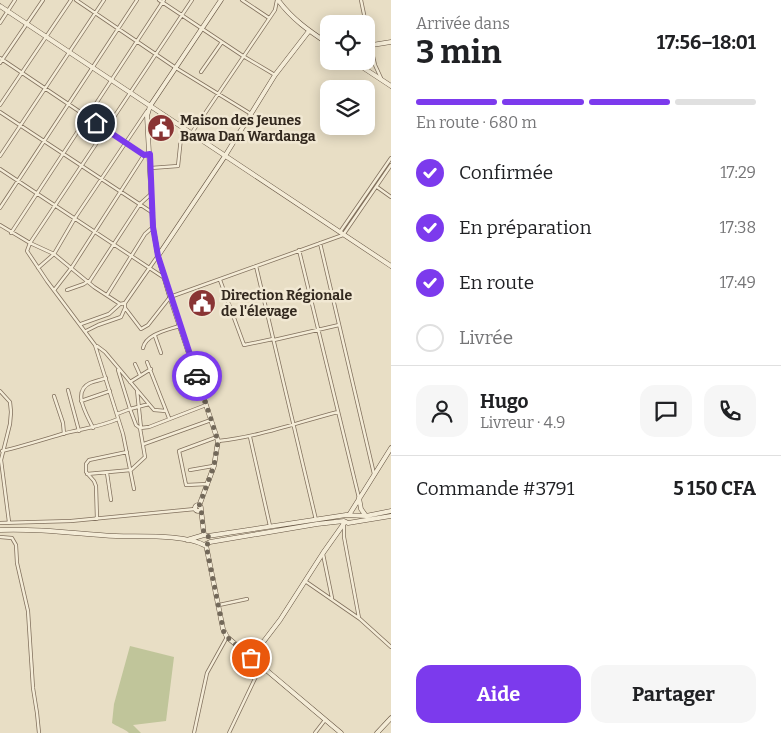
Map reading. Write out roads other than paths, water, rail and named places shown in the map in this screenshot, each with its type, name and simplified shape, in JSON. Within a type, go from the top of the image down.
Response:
[{"type":"street","points":[[0,23],[15,0]]},
{"type":"street","points":[[0,63],[43,0]]},
{"type":"street","points":[[0,105],[70,0]]},
{"type":"street","points":[[76,0],[176,68],[251,114]]},
{"type":"street","points":[[0,156],[104,0]]},
{"type":"street","points":[[0,208],[137,0]]},
{"type":"street","points":[[159,0],[164,1],[181,15],[275,76]]},
{"type":"street","points":[[134,488],[117,414],[95,345],[28,253],[30,243],[54,205],[192,0]]},
{"type":"street","points":[[38,268],[54,254],[75,218],[221,0]]},
{"type":"street","points":[[242,0],[269,18]]},
{"type":"street","points":[[192,134],[275,10],[278,0]]},
{"type":"street","points":[[278,0],[292,17],[320,38]]},
{"type":"street","points":[[361,0],[364,15]]},
{"type":"street","points":[[11,233],[164,1]]},
{"type":"street","points":[[0,6],[340,234],[391,266]]},
{"type":"street","points":[[86,331],[121,317],[125,303],[225,156],[275,76],[308,31]]},
{"type":"street","points":[[201,72],[222,42]]},
{"type":"street","points":[[375,45],[391,42]]},
{"type":"street","points":[[1,59],[144,155],[150,154]]},
{"type":"street","points":[[375,65],[381,80]]},
{"type":"street","points":[[366,70],[391,86]]},
{"type":"street","points":[[147,111],[153,227],[158,256],[163,277],[218,439],[214,466],[198,509],[208,543],[223,629],[227,637],[251,658],[342,733]]},
{"type":"street","points":[[0,112],[153,213]]},
{"type":"street","points":[[151,168],[178,166],[182,128]]},
{"type":"street","points":[[55,290],[72,267],[144,155]]},
{"type":"street","points":[[340,234],[391,158]]},
{"type":"street","points":[[125,308],[141,329],[148,325],[170,297],[340,234],[377,187],[391,165]]},
{"type":"street","points":[[0,169],[163,277]]},
{"type":"street","points":[[377,187],[391,197]]},
{"type":"street","points":[[67,290],[88,281],[140,204],[152,192]]},
{"type":"street","points":[[0,226],[54,254],[120,304]]},
{"type":"street","points":[[107,295],[131,256],[153,227]]},
{"type":"street","points":[[320,243],[374,475]]},
{"type":"street","points":[[299,250],[361,509],[366,516]]},
{"type":"street","points":[[256,266],[316,520]]},
{"type":"street","points":[[220,280],[244,345],[339,325]]},
{"type":"street","points":[[81,324],[109,314],[120,304],[125,303]]},
{"type":"street","points":[[143,348],[145,341],[180,326]]},
{"type":"street","points":[[155,336],[161,353]]},
{"type":"street","points":[[95,345],[105,352],[155,411],[166,411]]},
{"type":"street","points":[[147,362],[169,418]]},
{"type":"street","points":[[135,364],[140,375]]},
{"type":"street","points":[[117,367],[136,425],[141,428],[149,427],[206,405]]},
{"type":"street","points":[[130,382],[151,369]]},
{"type":"street","points":[[93,428],[81,401],[81,396],[88,384],[106,378]]},
{"type":"street","points":[[68,390],[79,431]]},
{"type":"street","points":[[87,474],[130,470],[145,457],[137,390]]},
{"type":"street","points":[[0,391],[10,402],[12,412],[1,460],[9,522]]},
{"type":"street","points":[[81,401],[110,391]]},
{"type":"street","points":[[54,396],[63,423],[64,434]]},
{"type":"street","points":[[117,414],[149,404]]},
{"type":"street","points":[[208,484],[186,485],[178,451],[218,439],[250,437],[293,423],[338,412]]},
{"type":"street","points":[[2,451],[93,428],[118,419]]},
{"type":"street","points":[[144,444],[212,420]]},
{"type":"street","points":[[250,437],[270,527]]},
{"type":"street","points":[[360,619],[344,537],[346,522],[391,448]]},
{"type":"street","points":[[97,519],[98,498],[96,486],[94,480],[87,474],[86,464],[89,460],[127,452]]},
{"type":"street","points":[[190,470],[214,466]]},
{"type":"street","points":[[107,473],[111,500]]},
{"type":"street","points":[[0,523],[71,521],[198,509]]},
{"type":"street","points":[[186,540],[316,520],[366,516],[391,511]]},
{"type":"street","points":[[346,522],[343,518],[348,516]]},
{"type":"street","points":[[0,530],[27,529],[186,540],[201,544],[317,524],[391,516]]},
{"type":"street","points":[[251,658],[280,620],[323,552],[346,522]]},
{"type":"street","points":[[201,544],[200,540],[205,536]]},
{"type":"street","points":[[0,537],[12,538],[16,545],[17,563],[28,610],[33,688],[38,712],[38,733]]},
{"type":"street","points":[[323,552],[332,599]]},
{"type":"street","points":[[305,581],[360,619],[391,647]]},
{"type":"street","points":[[220,605],[247,598]]},
{"type":"street","points":[[194,733],[207,673],[227,637]]},
{"type":"street","points":[[229,733],[261,666]]},
{"type":"street","points":[[315,733],[326,720]]},
{"type":"street","points":[[376,733],[390,721]]},
{"type":"place","name":"Maison des Jeunes Bawa Dan Wardanga","points":[[161,128]]},
{"type":"place","name":"Direction Régionale de l'élevage","points":[[202,303]]}]
